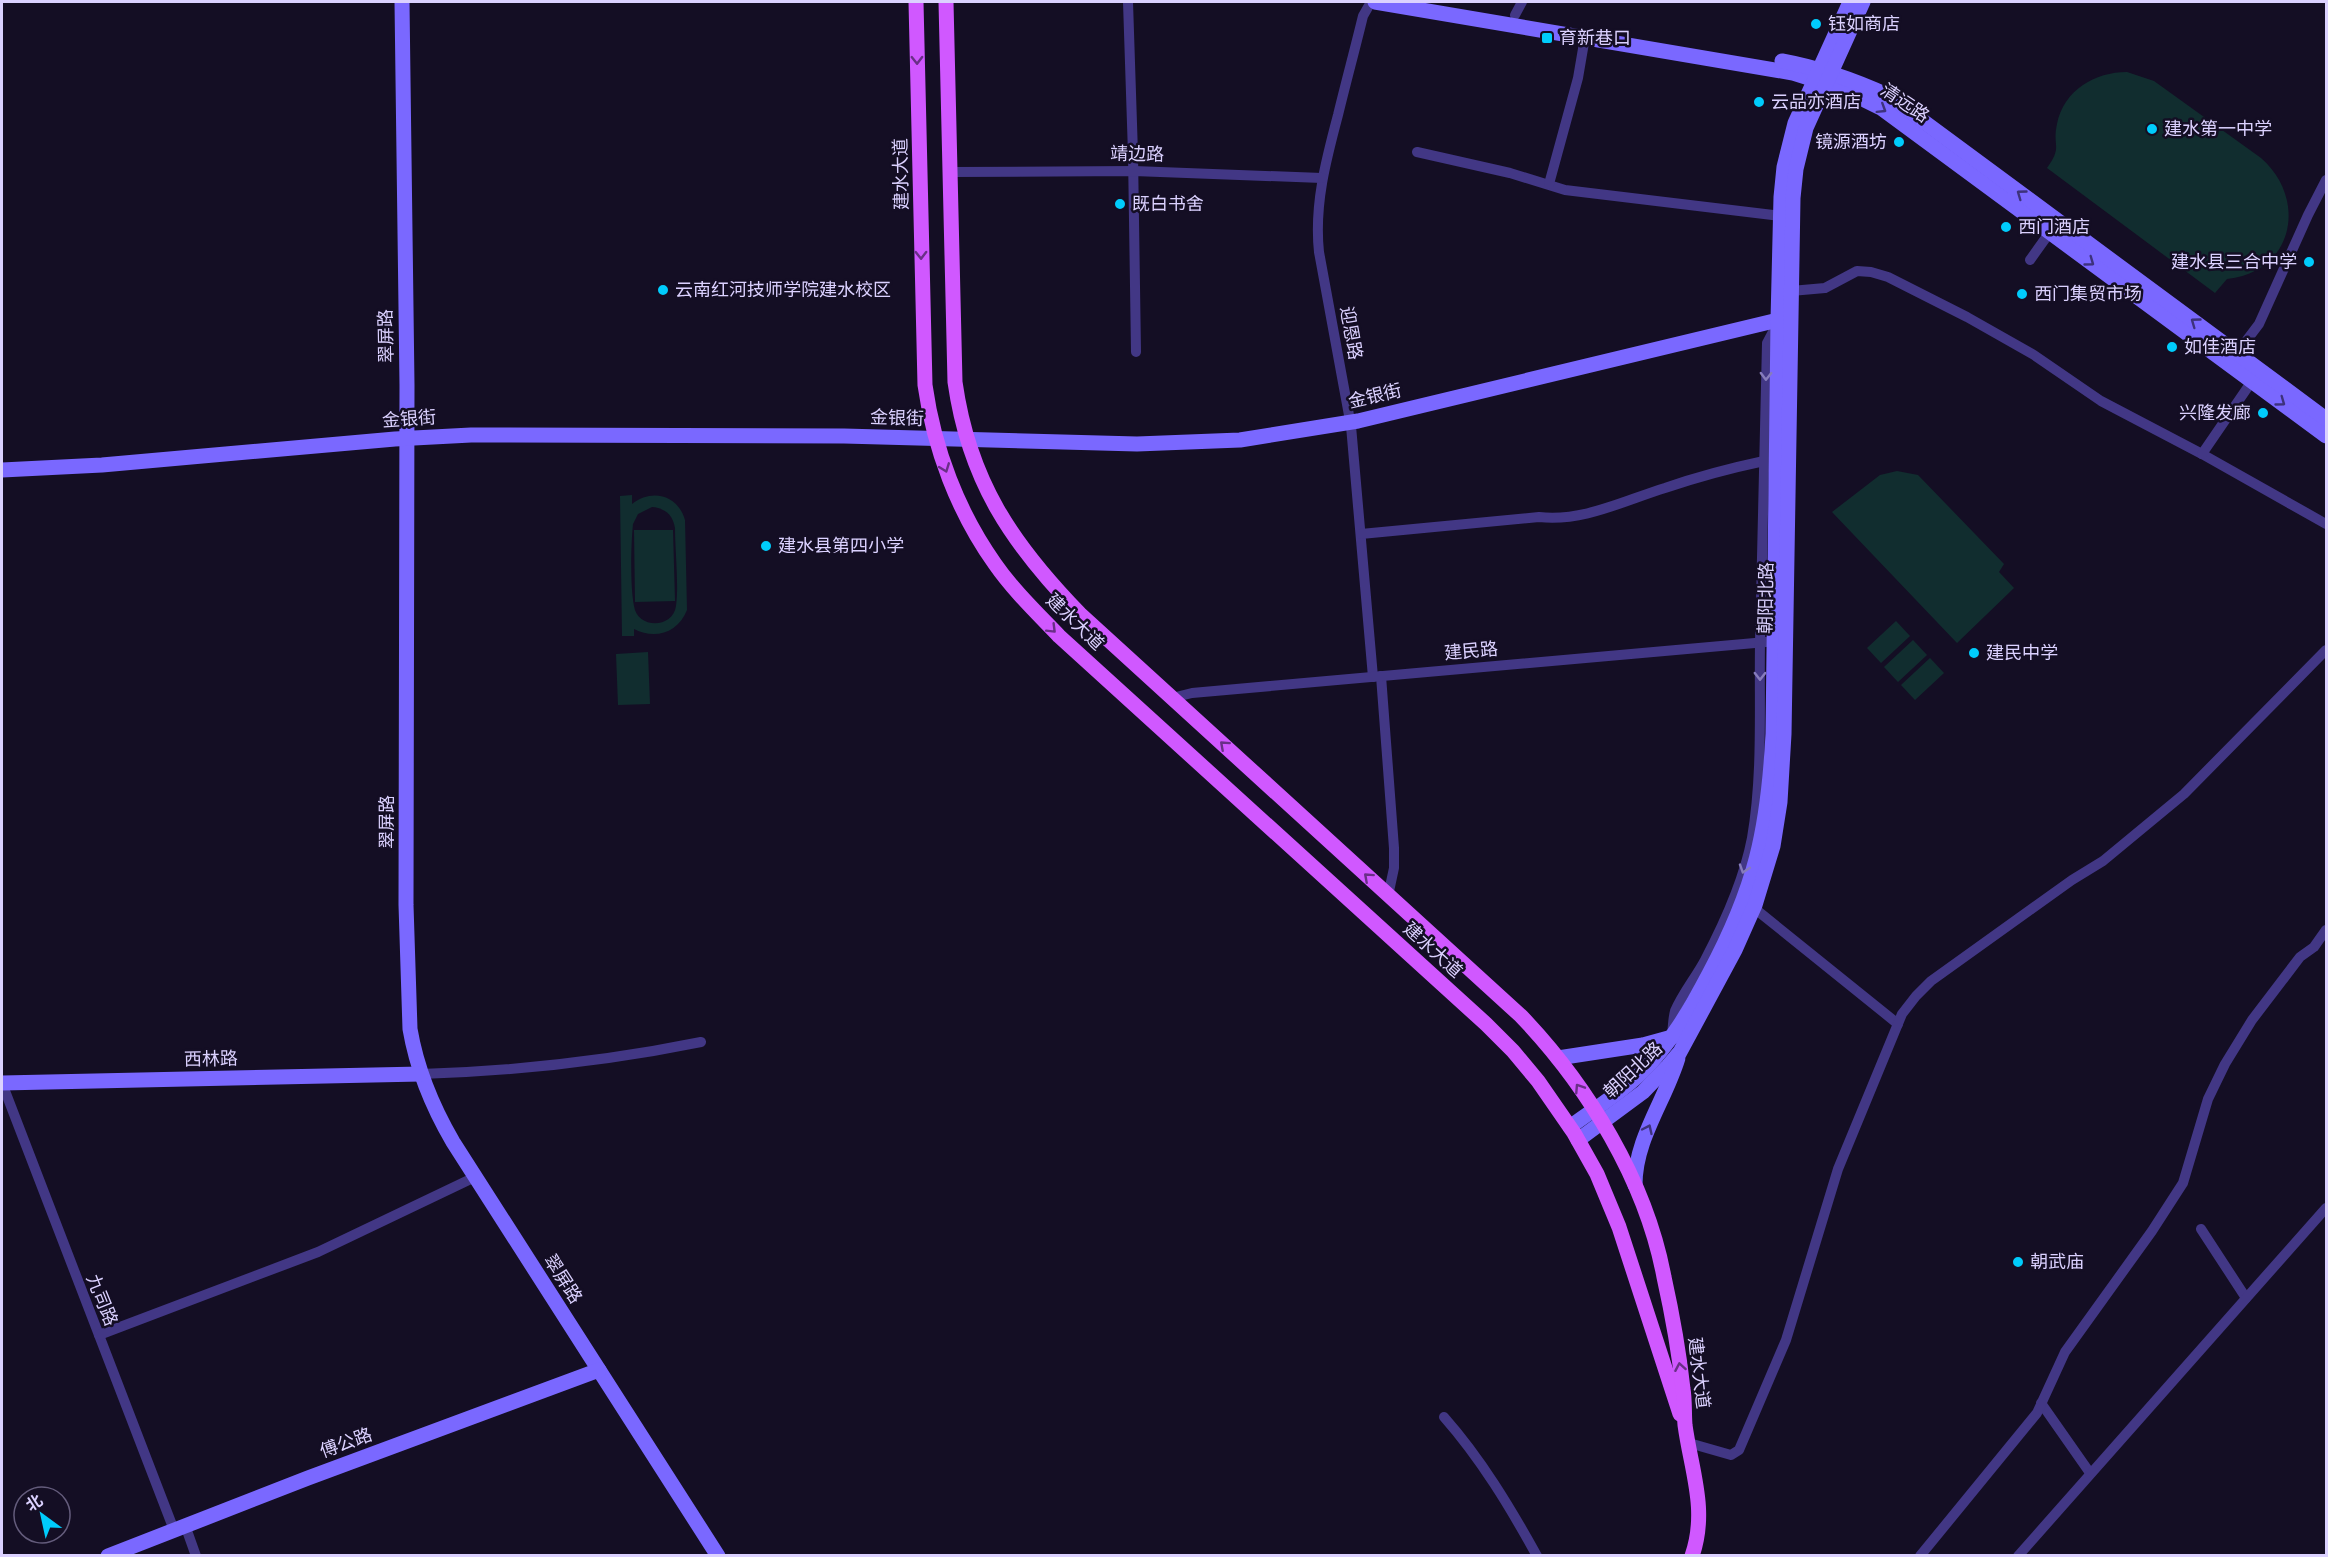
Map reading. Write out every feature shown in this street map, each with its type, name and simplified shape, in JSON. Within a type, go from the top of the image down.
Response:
[{"type":"main road","name":"翠屏路","points":[[402,2],[406,438],[406,905],[413,1048],[442,1124],[717,1556]]},
{"type":"main road","name":"建水大道","points":[[916,2],[923,367],[927,404],[935,439],[950,480],[974,531],[995,564],[1040,616],[1500,1037],[1538,1081],[1598,1174],[1613,1209],[1675,1401],[1685,1425]]},
{"type":"main road","name":"建水大道","points":[[946,2],[953,365],[957,398],[967,440],[997,509],[1031,561],[1080,614],[1513,1009],[1558,1058],[1598,1116],[1635,1185],[1664,1274],[1683,1389],[1685,1425]]},
{"type":"main road","name":"清远路","points":[[1373,2],[1793,73],[1823,76],[1881,108],[2326,436]]},
{"type":"main road","name":"清远路","points":[[1435,2],[1519,8],[1823,76],[1889,96],[2326,419]]},
{"type":"main road","name":"朝阳北路","points":[[1574,1134],[1598,1116],[1643,1092],[1680,1052],[1735,950],[1754,908],[1773,846],[1782,781],[1792,198],[1806,128],[1850,2]]},
{"type":"main road","name":"朝阳北路","points":[[1598,1116],[1655,1058],[1691,1008],[1725,945],[1744,901],[1756,865],[1766,821],[1771,780],[1767,642],[1784,167],[1791,138],[1863,2]]},
{"type":"main road","name":"金银街","points":[[2,470],[102,465],[406,438],[529,435],[844,436],[1137,444],[1208,442],[1273,436],[1350,422],[1778,320]]},
{"type":"main road","points":[[1558,1058],[1642,1045],[1672,1037]]},
{"type":"main road","points":[[1635,1185],[1639,1152],[1671,1082],[1680,1052]]},
{"type":"main road","name":"西林路","points":[[2,1083],[421,1074]]},
{"type":"main road","name":"傅公路","points":[[108,1556],[336,1467],[599,1370]]},
{"type":"main road","points":[[1685,1425],[1700,1506],[1692,1556]]},
{"type":"street","points":[[1128,2],[1134,171],[1136,352]]},
{"type":"street","name":"迎恩路","points":[[1373,2],[1364,16],[1322,178],[1318,224],[1319,252],[1350,422],[1360,534],[1395,848],[1394,868],[1388,896]]},
{"type":"street","points":[[1549,184],[1578,78],[1586,38]]},
{"type":"street","points":[[1417,152],[1510,173],[1565,190],[1781,216]]},
{"type":"street","name":"靖边路","points":[[951,172],[1134,171],[1322,178]]},
{"type":"street","points":[[2237,353],[2259,324],[2326,180]]},
{"type":"street","points":[[2030,260],[2050,232]]},
{"type":"street","points":[[1791,291],[1825,288],[1857,271],[1888,277],[1968,316],[2034,355],[2102,400],[2326,524]]},
{"type":"street","points":[[1767,642],[1764,461],[1767,343],[1778,320]]},
{"type":"street","points":[[2202,454],[2252,381]]},
{"type":"street","points":[[1360,534],[1539,517],[1562,519],[1584,515],[1667,487],[1764,461]]},
{"type":"street","name":"建民路","points":[[1172,698],[1192,693],[1767,642]]},
{"type":"street","points":[[1689,1443],[1731,1455],[1739,1450],[1786,1340],[1838,1169],[1898,1024],[1909,1005],[1931,981],[2072,880],[2103,861],[2184,794],[2326,650]]},
{"type":"street","points":[[1754,908],[1898,1024]]},
{"type":"street","points":[[1920,1556],[2037,1413],[2065,1352],[2152,1231],[2182,1183],[2208,1099],[2225,1064],[2252,1020],[2300,957],[2314,947],[2326,930]]},
{"type":"street","points":[[421,1074],[496,1071],[570,1064],[701,1042]]},
{"type":"street","name":"九司路","points":[[2,1083],[99,1335],[180,1528],[196,1556]]},
{"type":"street","points":[[99,1335],[318,1252],[475,1177]]},
{"type":"street","points":[[2018,1556],[2326,1208]]},
{"type":"street","points":[[2201,1228],[2246,1298]]},
{"type":"street","points":[[2041,1403],[2090,1473]]},
{"type":"street","points":[[1444,1417],[1460,1435],[1511,1509],[1536,1556]]},
{"type":"green space","points":[[2127,72],[2154,81],[2261,158],[2276,175],[2285,193],[2289,212],[2287,231],[2280,248],[2267,263],[2250,273],[2227,279],[2215,293],[2047,168],[2055,155],[2057,124],[2066,102],[2083,85],[2093,79]]},
{"type":"green space","points":[[1897,471],[1918,475],[2004,564],[1999,572],[2014,588],[1957,643],[1832,512],[1880,475]]},
{"type":"green space","points":[[632,495],[632,504],[648,496],[663,497],[677,505],[685,520],[687,610],[678,624],[665,632],[650,634],[634,629],[634,636],[622,636],[620,496]],"holes":[[[652,507],[668,513],[674,523],[677,588],[673,614],[669,619],[655,623],[641,619],[634,606],[631,553],[633,524],[638,514]]]},
{"type":"green space","points":[[634,530],[673,530],[675,601],[635,602]]},
{"type":"green space","points":[[1896,621],[1910,636],[1881,663],[1867,648]]},
{"type":"green space","points":[[1913,640],[1927,655],[1898,682],[1884,667]]},
{"type":"green space","points":[[648,652],[650,704],[618,705],[616,654]]},
{"type":"green space","points":[[1930,658],[1944,673],[1915,700],[1901,685]]},
{"type":"place","name":"钰如商店","points":[[1816,24]]},
{"type":"place","name":"育新巷口","points":[[1547,38]]},
{"type":"place","name":"云品亦酒店","points":[[1759,102]]},
{"type":"place","name":"建水第一中学","points":[[2152,129]]},
{"type":"place","name":"镜源酒坊","points":[[1899,142]]},
{"type":"place","name":"既白书舍","points":[[1120,204]]},
{"type":"place","name":"西门酒店","points":[[2006,227]]},
{"type":"place","name":"建水县三合中学","points":[[2309,262]]},
{"type":"place","name":"云南红河技师学院建水校区","points":[[663,290]]},
{"type":"place","name":"西门集贸市场","points":[[2022,294]]},
{"type":"place","name":"如佳酒店","points":[[2172,347]]},
{"type":"place","name":"兴隆发廊","points":[[2263,413]]},
{"type":"place","name":"建水县第四小学","points":[[766,546]]},
{"type":"place","name":"建民中学","points":[[1974,653]]},
{"type":"place","name":"朝武庙","points":[[2018,1262]]}]
